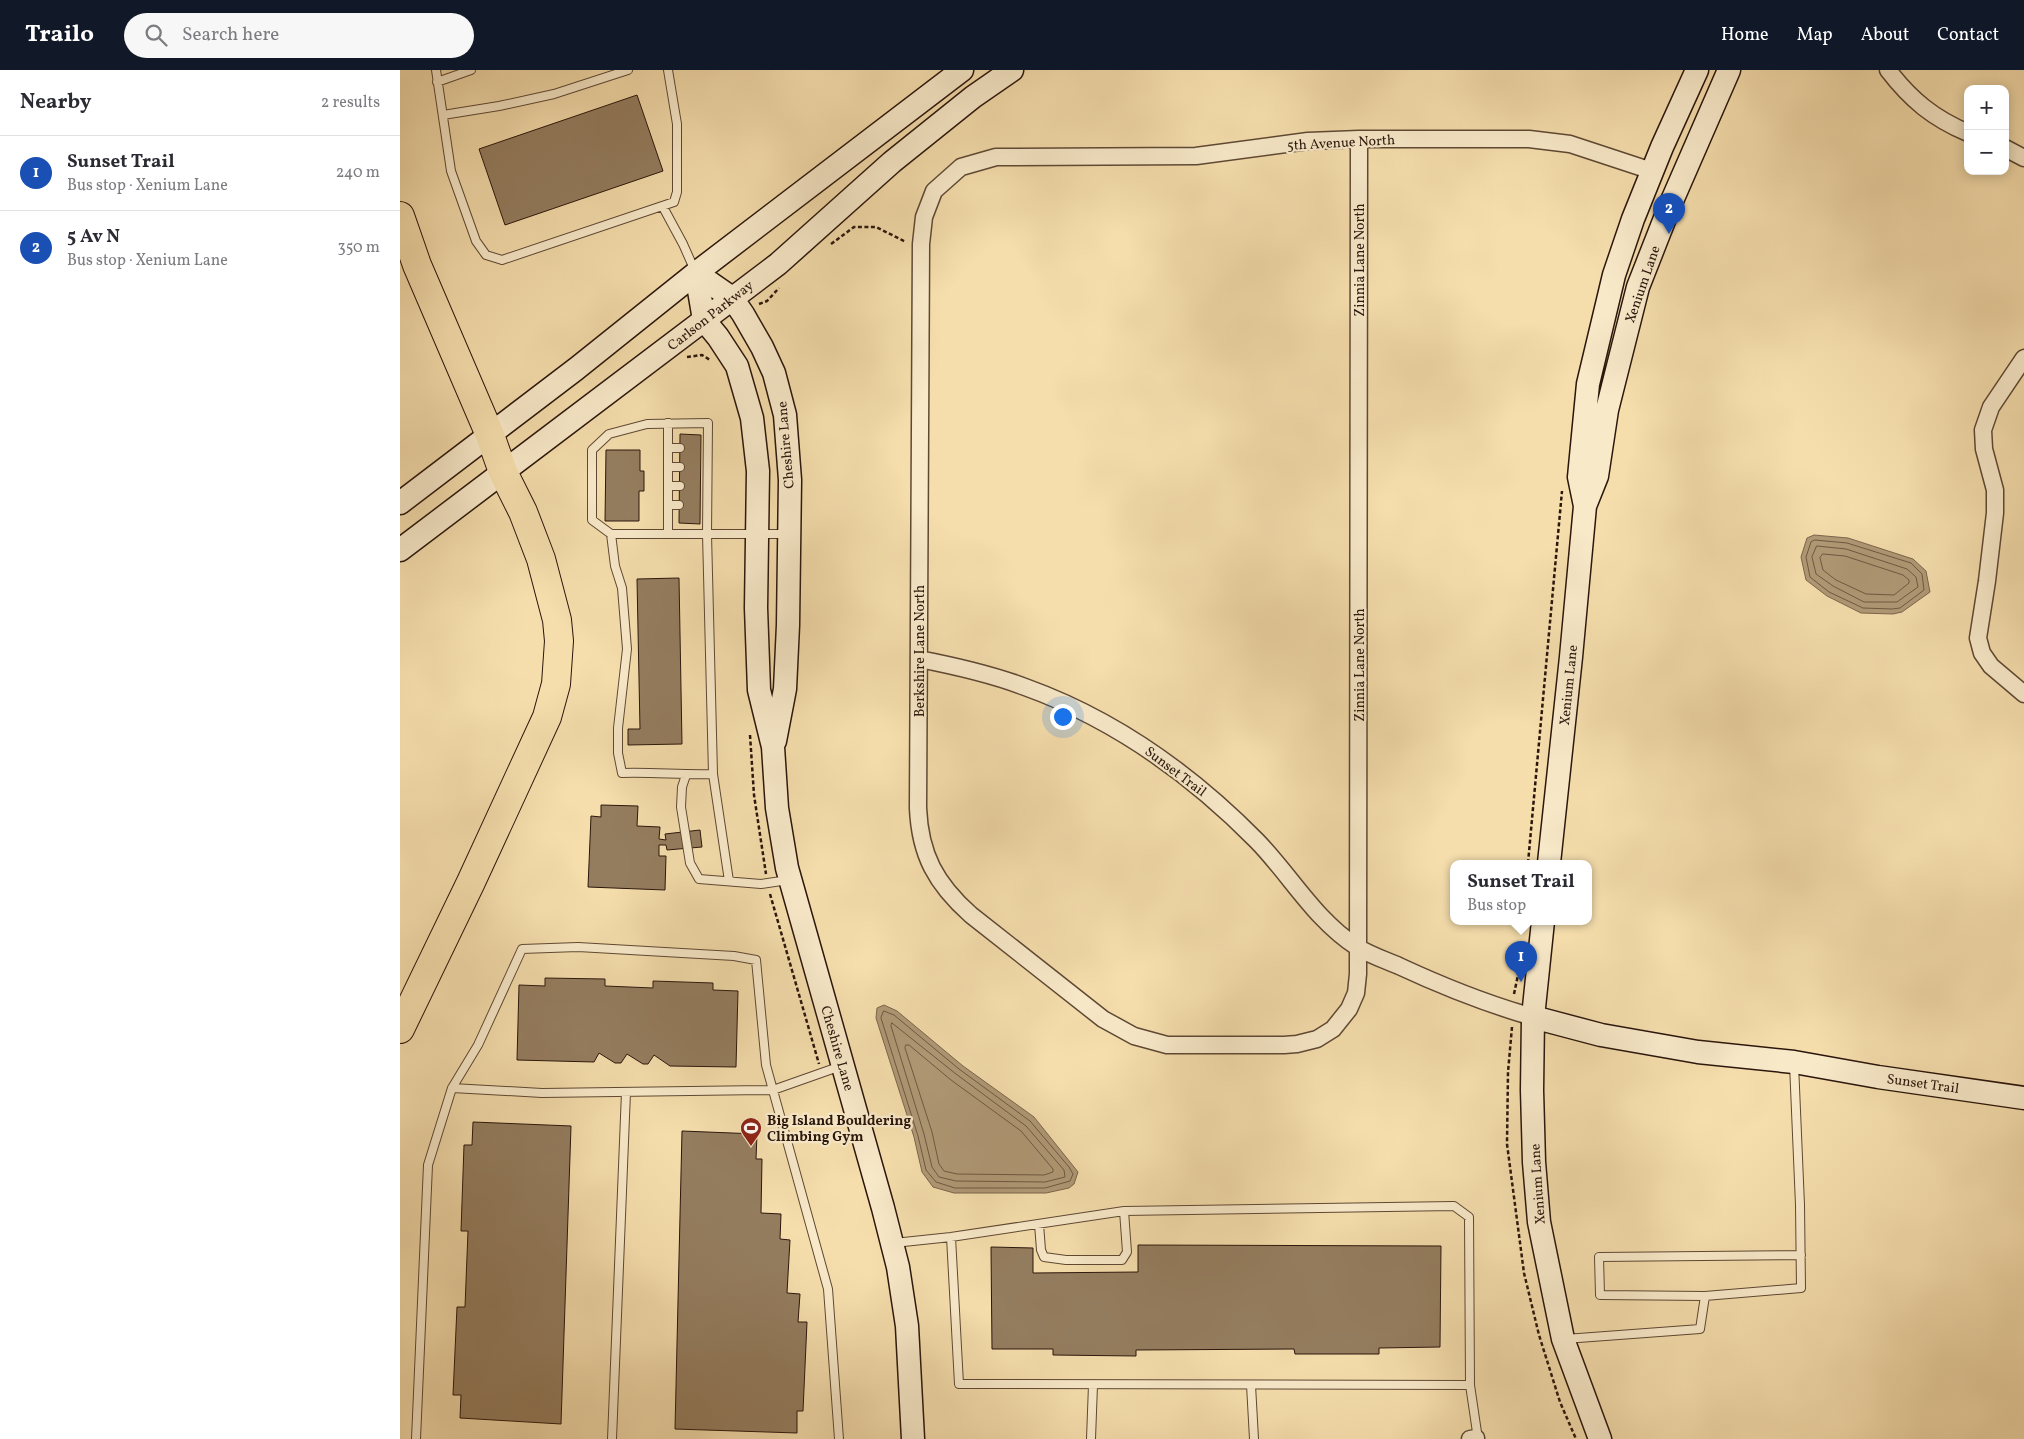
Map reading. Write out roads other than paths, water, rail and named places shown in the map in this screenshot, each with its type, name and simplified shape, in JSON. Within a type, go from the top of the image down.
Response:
[{"type":"highway","points":[[400,216],[417,265],[504,472],[513,488],[541,559],[553,601],[559,641],[556,684],[547,717],[472,882],[400,1029]]},
{"type":"main road","points":[[400,504],[696,273],[962,70]]},
{"type":"main road","name":"Carlson Parkway","points":[[400,550],[778,264],[892,162],[973,97],[1012,70]]},
{"type":"main road","name":"Xenium Lane","points":[[1549,860],[1571,657],[1584,506],[1579,477],[1588,384],[1614,275],[1652,171],[1697,70]]},
{"type":"main road","name":"Xenium Lane","points":[[1584,506],[1597,476],[1607,410],[1638,287],[1671,203],[1729,70]]},
{"type":"main road","name":"Cheshire Lane","points":[[696,273],[732,298],[762,347],[774,373],[785,415],[788,457],[789,534],[785,689],[773,747]]},
{"type":"main road","name":"Cheshire Lane","points":[[696,273],[704,320],[737,366],[749,404],[755,435],[758,464],[756,616],[759,690],[773,747],[777,808],[790,879],[898,1267],[908,1326],[913,1439]]},
{"type":"main road","name":"Xenium Lane","points":[[1543,925],[1533,1017],[1533,1144],[1539,1222],[1563,1339],[1600,1439]]},
{"type":"main road","name":"Sunset Trail","points":[[1533,1017],[1601,1034],[1698,1052],[1794,1062],[1878,1077],[2024,1098]]},
{"type":"street","points":[[1888,70],[1919,105],[1944,123],[1964,131]]},
{"type":"street","name":"5th Avenue North","points":[[996,157],[1196,156],[1308,140],[1360,138],[1529,138],[1570,144],[1652,171]]},
{"type":"street","name":"Zinnia Lane North","points":[[1182,1046],[1297,1044],[1309,1042],[1326,1034],[1345,1016],[1354,1000],[1358,985],[1360,138]]},
{"type":"street","points":[[2009,150],[2024,158]]},
{"type":"street","name":"Berkshire Lane North","points":[[996,157],[961,166],[934,191],[924,217],[921,244],[919,820],[926,856],[937,878],[952,898],[1104,1019],[1123,1031],[1145,1040],[1182,1046]]},
{"type":"street","points":[[2024,358],[1991,407],[1983,430],[1984,449],[1995,490],[1995,513],[1978,638],[1982,653],[1991,666],[2024,694]]},
{"type":"street","name":"Sunset Trail","points":[[919,659],[962,668],[1026,687],[1092,717],[1159,757],[1187,777],[1225,810],[1269,853],[1317,913],[1358,948],[1486,1003],[1533,1017]]},
{"type":"lane","points":[[436,70],[451,171],[476,241],[486,256],[502,260],[674,202],[677,192],[677,124],[668,70]]},
{"type":"lane","points":[[437,82],[471,70]]},
{"type":"lane","points":[[443,115],[554,94],[628,70]]},
{"type":"lane","points":[[663,207],[684,244],[696,273]]},
{"type":"lane","points":[[668,423],[668,534]]},
{"type":"lane","points":[[729,882],[713,774],[707,534],[704,505],[704,448],[708,423],[647,424],[609,434],[592,450],[592,520],[611,534],[707,534],[757,534],[789,534]]},
{"type":"lane","points":[[668,448],[680,448]]},
{"type":"lane","points":[[668,467],[680,467]]},
{"type":"lane","points":[[668,486],[680,486]]},
{"type":"lane","points":[[668,505],[680,505]]},
{"type":"lane","points":[[611,534],[622,588],[627,649],[618,728],[618,753],[622,773],[713,774]]},
{"type":"lane","points":[[686,775],[682,787],[681,807],[690,863],[699,879],[761,884],[790,879]]},
{"type":"lane","points":[[416,1439],[428,1165],[452,1088],[478,1045],[522,949],[578,947],[734,956],[756,960],[766,1065],[828,1290],[839,1439]]},
{"type":"lane","points":[[1794,1062],[1801,1255],[1801,1288],[1705,1296],[1600,1295],[1599,1257],[1801,1255]]},
{"type":"lane","points":[[452,1088],[542,1092],[773,1090],[843,1066]]},
{"type":"lane","points":[[612,1439],[626,1092]]},
{"type":"lane","points":[[892,1243],[951,1237],[1124,1211],[1454,1206],[1469,1217],[1470,1385],[1474,1439]]},
{"type":"lane","points":[[1039,1224],[1041,1250],[1044,1257],[1066,1260],[1122,1260],[1127,1252],[1124,1211]]},
{"type":"lane","points":[[951,1237],[959,1384],[1470,1385]]},
{"type":"lane","points":[[1563,1339],[1700,1329],[1705,1296]]},
{"type":"lane","points":[[1091,1439],[1093,1385]]},
{"type":"lane","points":[[1251,1385],[1254,1439]]},
{"type":"water","points":[[1814,535],[1848,538],[1913,559],[1926,571],[1930,592],[1902,612],[1893,614],[1861,613],[1827,596],[1806,580],[1801,557],[1807,538]]},
{"type":"water","points":[[884,1005],[897,1011],[963,1066],[1034,1117],[1078,1172],[1074,1184],[1069,1188],[1046,1193],[954,1193],[933,1187],[922,1172],[914,1137],[876,1018],[877,1008]]},
{"type":"place","name":"5 Av N","points":[[1669,234]]},
{"type":"place","name":"Sunset Trail","points":[[1521,982]]},
{"type":"place","name":"Big Island Bouldering Climbing Gym","points":[[751,1147]]}]
